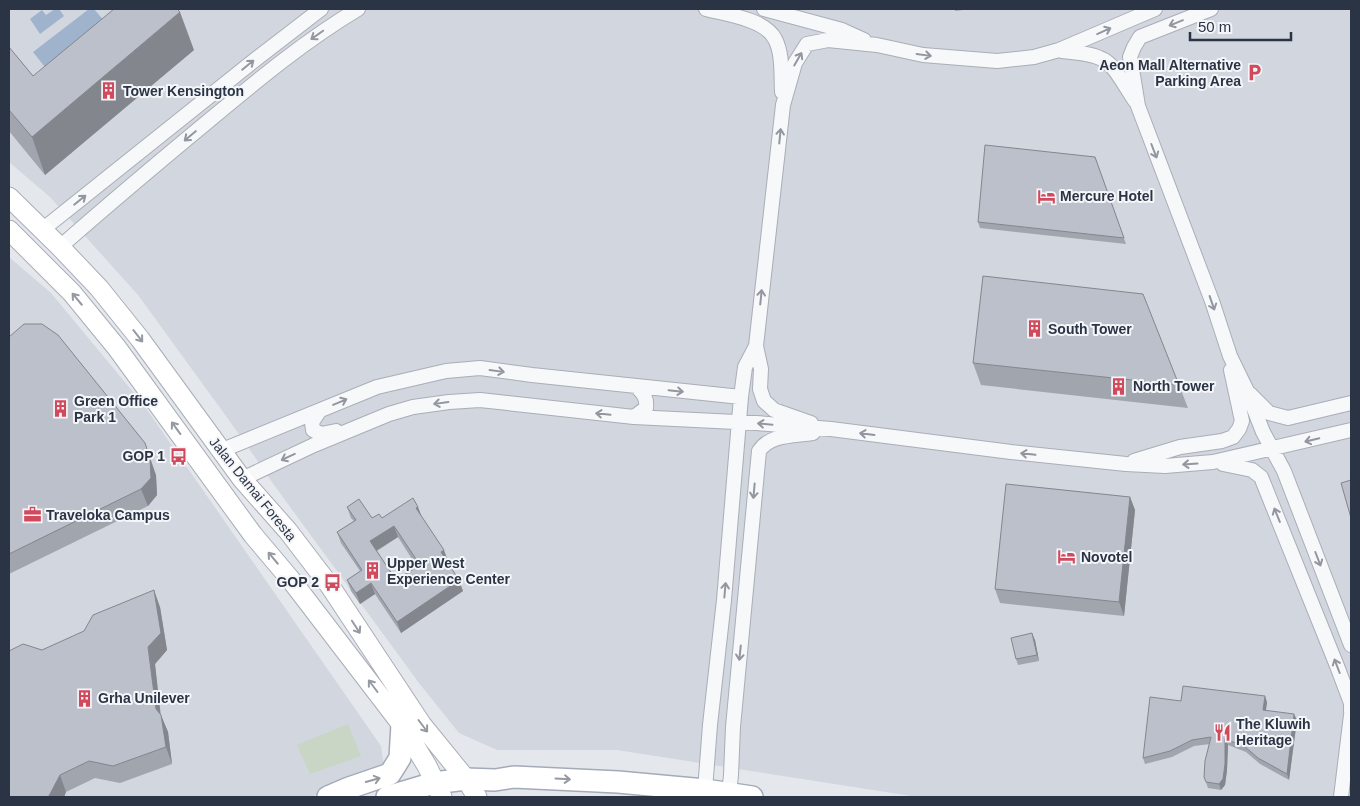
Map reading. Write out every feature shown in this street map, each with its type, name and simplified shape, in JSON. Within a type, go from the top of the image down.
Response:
[{"type":"main road","name":"Jalan Damai Foresta","points":[[9,197],[99,288],[140,339],[220,451],[288,531],[330,586],[422,725],[471,788]]},
{"type":"main road","name":"Jalan Damai Foresta","points":[[9,230],[72,293],[112,342],[253,535],[291,580],[402,725],[427,766],[438,790]]},
{"type":"main road","points":[[328,797],[390,774],[400,758],[402,725]]},
{"type":"main road","points":[[387,797],[438,790],[471,788],[514,776],[618,782],[705,790],[752,797]]},
{"type":"street","points":[[42,230],[263,53],[322,9]]},
{"type":"street","points":[[60,247],[120,194],[270,70],[316,36],[358,9]]},
{"type":"street","points":[[706,9],[755,15],[775,38],[780,61],[783,105]]},
{"type":"street","points":[[764,9],[842,30],[876,45]]},
{"type":"street","points":[[831,429],[774,410],[764,401],[760,389],[761,369],[756,346],[783,105],[794,63],[807,44],[828,40],[876,45],[923,55],[997,61],[1034,57],[1059,50],[1156,9]]},
{"type":"street","points":[[1211,9],[1140,37],[1130,58],[1138,106],[1212,301],[1230,356],[1247,391],[1259,424],[1284,471],[1351,645]]},
{"type":"street","points":[[1131,19],[1140,37]]},
{"type":"street","points":[[1059,50],[1100,56],[1109,62],[1138,106]]},
{"type":"street","points":[[107,179],[120,194]]},
{"type":"street","points":[[705,790],[724,600],[741,397],[745,367],[756,346]]},
{"type":"street","points":[[1126,464],[1180,447],[1222,441],[1233,437],[1240,429],[1242,421],[1231,372],[1230,356]]},
{"type":"street","points":[[220,451],[376,387],[446,370],[480,368],[637,387],[741,397]]},
{"type":"street","points":[[634,417],[646,408],[644,394],[637,387]]},
{"type":"street","points":[[1247,391],[1269,413],[1288,418],[1351,403]]},
{"type":"street","points":[[242,479],[314,445],[389,414],[414,407],[480,400],[634,417],[831,429],[1007,452],[1165,466],[1213,462],[1351,430]]},
{"type":"street","points":[[320,410],[312,422],[313,430],[321,434],[358,427]]},
{"type":"street","points":[[728,794],[731,775],[732,726],[759,451],[764,443],[775,438],[831,429]]},
{"type":"street","points":[[1213,462],[1252,470],[1261,477],[1338,666],[1351,703],[1348,777],[1341,797]]},
{"type":"street","points":[[710,725],[714,733],[719,734],[725,734],[732,726]]},
{"type":"shaded area","points":[[9,9],[1351,9],[1351,797],[918,797],[617,750],[497,750],[459,733],[419,683],[138,295],[50,197],[9,162]]},
{"type":"shaded area","points":[[9,257],[51,293],[143,404],[381,746],[384,767],[311,797],[9,797]]},
{"type":"green space","points":[[348,724],[361,756],[310,774],[297,745]]},
{"type":"water","points":[[55,9],[59,9],[64,16],[40,34],[30,19],[42,10],[46,15]]},
{"type":"water","points":[[89,9],[94,9],[111,29],[52,76],[33,52]]},
{"type":"building","points":[[114,9],[177,9],[180,12],[32,137],[9,110],[9,47],[33,76]]},
{"type":"building","name":"Mercure Hotel","points":[[985,145],[1095,157],[1124,238],[978,222]]},
{"type":"building","points":[[983,276],[1143,294],[1179,385],[973,363]]},
{"type":"building","name":"Green Office Park 1","points":[[24,324],[42,324],[58,335],[145,443],[150,458],[151,478],[141,489],[9,554],[9,337]]},
{"type":"building","points":[[1351,480],[1351,518],[1341,483]]},
{"type":"building","name":"Novotel","points":[[1006,484],[1130,497],[1119,602],[995,589]]},
{"type":"building","name":"Upper West Experience Center","points":[[413,498],[418,507],[416,508],[444,550],[441,552],[459,580],[397,622],[371,583],[356,593],[347,580],[362,570],[337,532],[356,520],[347,507],[359,499],[372,518],[379,514],[382,518]],"holes":[[[394,526],[420,565],[396,580],[370,541]]]},
{"type":"building","name":"Grha Unilever","points":[[154,590],[161,633],[148,647],[156,709],[161,715],[166,747],[113,766],[89,761],[60,775],[47,797],[9,797],[9,651],[23,644],[42,650],[84,631],[93,615]]},
{"type":"building","points":[[1032,633],[1037,655],[1016,659],[1011,638]]},
{"type":"building","name":"The Kluwih Heritage","points":[[1183,686],[1265,696],[1263,710],[1294,714],[1287,774],[1258,758],[1244,746],[1225,739],[1223,779],[1219,784],[1206,782],[1204,777],[1205,761],[1211,737],[1192,740],[1170,751],[1143,758],[1150,697],[1181,701]]},
{"type":"place","name":"Aeon Mall Alternative Parking Area","points":[[1255,73]]},
{"type":"place","name":"Tower Kensington","points":[[109,91]]},
{"type":"place","name":"Mercure Hotel","points":[[1046,196]]},
{"type":"place","name":"South Tower","points":[[1034,329]]},
{"type":"place","name":"North Tower","points":[[1119,386]]},
{"type":"place","name":"Green Office Park 1","points":[[60,409]]},
{"type":"place","name":"GOP 1","points":[[179,456]]},
{"type":"place","name":"Traveloka Campus","points":[[32,515]]},
{"type":"place","name":"Novotel","points":[[1067,557]]},
{"type":"place","name":"Upper West Experience Center","points":[[373,571]]},
{"type":"place","name":"GOP 2","points":[[333,582]]},
{"type":"place","name":"Grha Unilever","points":[[84,698]]},
{"type":"place","name":"The Kluwih Heritage","points":[[1222,732]]}]
